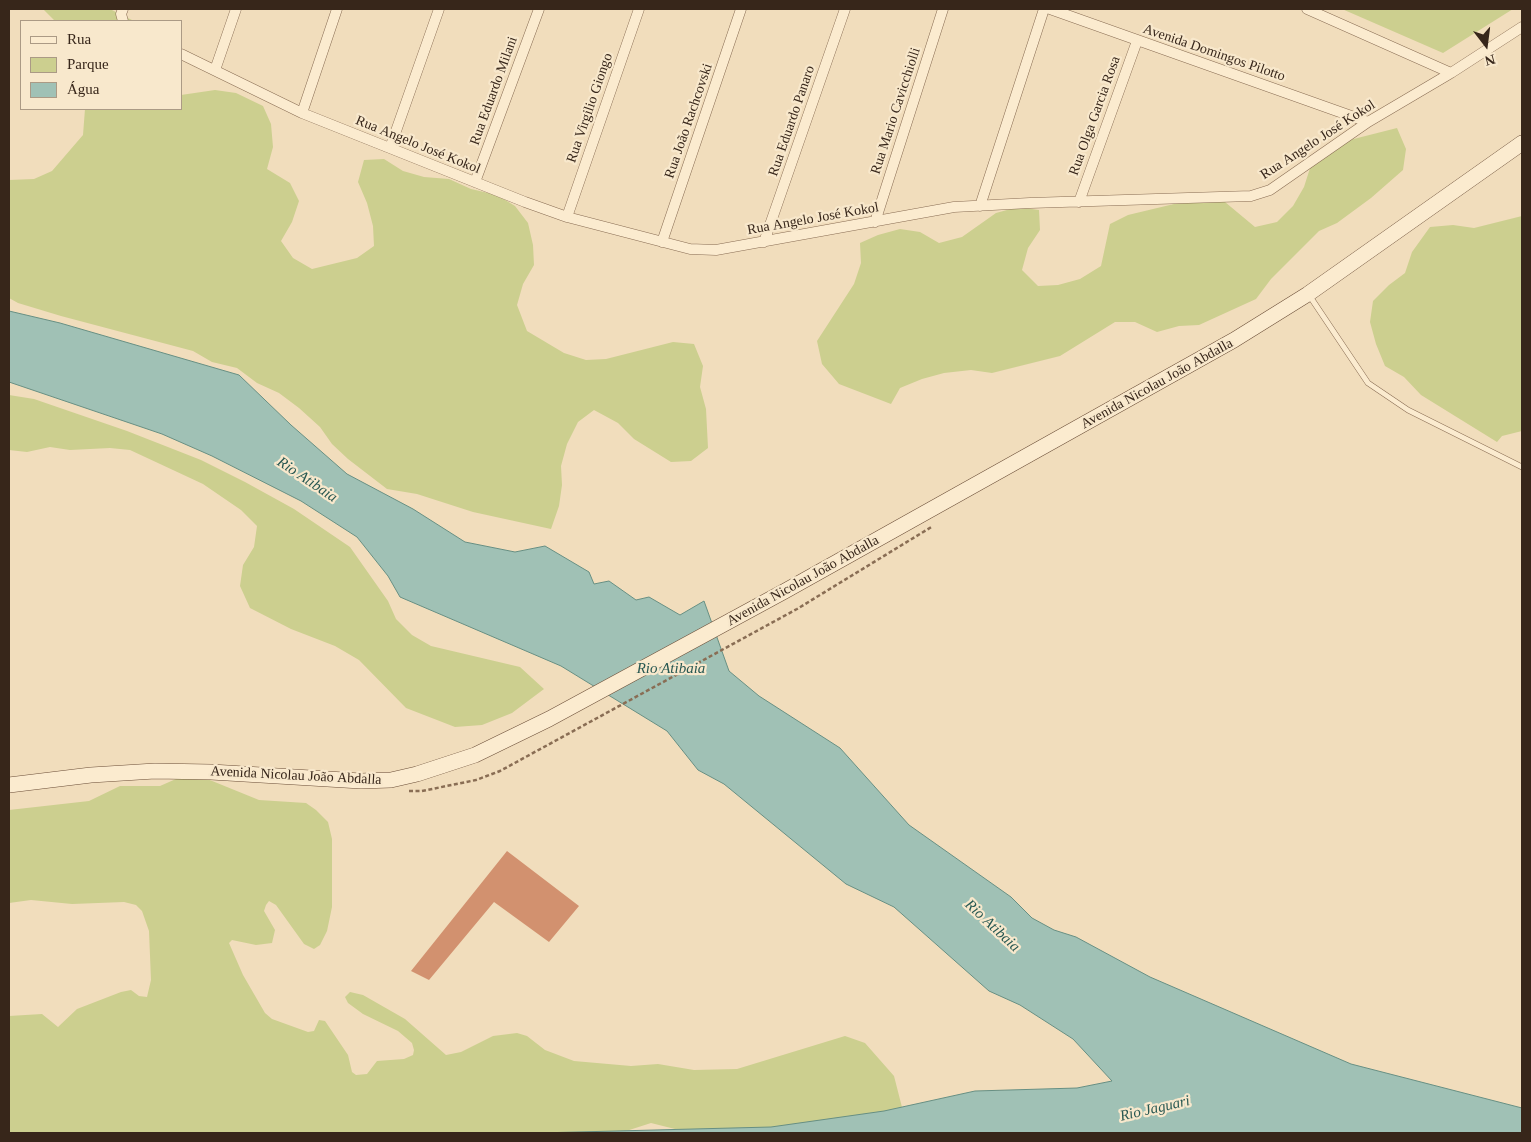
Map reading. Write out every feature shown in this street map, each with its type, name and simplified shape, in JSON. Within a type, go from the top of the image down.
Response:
[{"type":"main road","name":"Avenida Nicolau João Abdalla","points":[[9,785],[91,775],[155,771],[211,772],[361,781],[391,780],[459,761],[549,720],[785,591],[1234,340],[1308,294],[1522,143]]},
{"type":"street","points":[[215,70],[236,9]]},
{"type":"street","points":[[302,113],[337,9]]},
{"type":"street","points":[[390,148],[438,9]]},
{"type":"street","name":"Rua Eduardo Milani","points":[[475,182],[538,9]]},
{"type":"street","name":"Rua Virgilio Giongo","points":[[567,216],[639,9]]},
{"type":"street","name":"Rua João Rachcovski","points":[[662,242],[741,9]]},
{"type":"street","name":"Rua Eduardo Panaro","points":[[764,242],[845,9]]},
{"type":"street","name":"Rua Mario Cavicchiolli","points":[[875,222],[943,9]]},
{"type":"street","points":[[980,206],[1044,9]]},
{"type":"street","name":"Avenida Domingos Pilotto","points":[[1050,9],[1368,122]]},
{"type":"street","points":[[1312,10],[1451,74]]},
{"type":"street","name":"Rua Angelo José Kokol","points":[[182,54],[302,113],[475,182],[567,216],[690,249],[716,250],[954,208],[1251,196],[1270,190],[1368,122],[1451,74],[1522,27]]},
{"type":"street","name":"Rua Olga Garcia Rosa","points":[[1078,202],[1137,41]]},
{"type":"lane","points":[[1308,294],[1368,382],[1408,410],[1522,467]]},
{"type":"path","points":[[560,740],[797,610]]},
{"type":"green space","points":[[43,9],[110,9],[132,20],[54,20]]},
{"type":"green space","points":[[1342,9],[1513,9],[1443,53]]},
{"type":"green space","points":[[215,90],[236,93],[263,106],[271,124],[273,147],[267,169],[290,183],[299,201],[292,222],[281,241],[293,258],[312,269],[357,258],[374,246],[373,226],[367,203],[358,182],[364,160],[384,159],[403,171],[424,177],[449,179],[471,189],[497,195],[515,206],[528,223],[533,245],[534,265],[523,284],[517,305],[527,331],[564,353],[586,360],[606,359],[673,342],[694,344],[703,366],[700,387],[706,409],[708,448],[691,461],[671,462],[634,439],[618,423],[594,410],[578,422],[567,444],[561,466],[562,485],[559,506],[551,529],[473,512],[417,494],[387,489],[348,459],[332,444],[320,427],[299,408],[279,393],[257,383],[237,368],[212,362],[193,351],[61,316],[18,303],[9,298],[9,180],[34,179],[52,171],[83,135],[85,110],[182,110],[182,95]]},
{"type":"green space","points":[[1397,128],[1406,149],[1403,170],[1371,198],[1337,223],[1319,231],[1271,279],[1256,299],[1199,325],[1179,326],[1157,332],[1135,322],[1115,322],[1060,356],[992,373],[971,370],[944,373],[922,379],[900,388],[891,404],[839,384],[822,364],[817,341],[854,284],[861,263],[860,243],[878,235],[900,229],[920,232],[939,243],[962,237],[996,213],[1018,207],[1039,210],[1040,230],[1028,248],[1022,270],[1038,286],[1058,285],[1080,279],[1101,266],[1110,224],[1128,215],[1199,198],[1219,197],[1255,227],[1277,222],[1293,206],[1304,187],[1311,165],[1326,146]]},
{"type":"green space","points":[[1522,216],[1522,431],[1502,436],[1497,442],[1421,395],[1404,377],[1385,366],[1370,322],[1373,301],[1389,285],[1405,273],[1412,252],[1430,227],[1453,225],[1474,228]]},
{"type":"green space","points":[[9,395],[34,399],[127,431],[201,460],[245,482],[294,509],[350,547],[388,601],[396,619],[412,635],[431,646],[520,667],[544,689],[512,713],[482,725],[455,727],[406,708],[359,660],[335,646],[291,629],[250,608],[240,586],[243,565],[254,547],[257,526],[241,510],[203,484],[130,450],[110,448],[70,450],[50,447],[27,452],[9,450]]},
{"type":"green space","points":[[195,774],[259,800],[306,803],[328,822],[332,839],[332,907],[327,931],[320,945],[314,949],[304,944],[276,905],[269,901],[264,911],[275,930],[272,943],[256,945],[232,940],[229,943],[243,975],[265,1013],[272,1019],[308,1032],[314,1031],[319,1020],[325,1021],[348,1055],[352,1072],[356,1075],[367,1074],[377,1061],[404,1059],[413,1055],[414,1050],[412,1043],[398,1031],[363,1014],[348,1003],[345,997],[350,992],[363,995],[405,1019],[446,1055],[461,1052],[493,1036],[517,1033],[527,1036],[545,1050],[574,1061],[631,1066],[658,1064],[694,1070],[737,1069],[845,1036],[865,1043],[894,1076],[905,1119],[874,1133],[687,1132],[651,1123],[620,1133],[9,1133],[9,1016],[42,1014],[58,1027],[77,1009],[121,992],[131,990],[139,996],[147,997],[151,980],[149,931],[142,911],[136,905],[124,902],[72,904],[31,900],[9,903],[9,810],[89,801],[120,786],[160,786],[185,775]]},
{"type":"water","name":"Rio Atibaia","points":[[9,311],[60,323],[239,375],[291,425],[347,474],[413,509],[465,542],[515,552],[545,546],[589,572],[594,584],[609,581],[636,600],[649,597],[680,615],[704,601],[729,671],[759,696],[840,748],[909,825],[1011,897],[1032,918],[1054,930],[1076,937],[1150,977],[1351,1064],[1522,1108],[1522,1133],[538,1133],[771,1127],[884,1111],[975,1091],[1077,1088],[1112,1081],[1073,1039],[1020,1005],[989,991],[894,907],[846,884],[724,784],[698,770],[667,731],[561,666],[400,597],[388,576],[357,537],[301,501],[212,456],[162,434],[9,382]]},
{"type":"building","points":[[507,851],[579,906],[549,942],[494,902],[429,980],[411,971]]},
{"type":"water label","name":"Rio Jaguari","points":[[1155,1109]]}]
